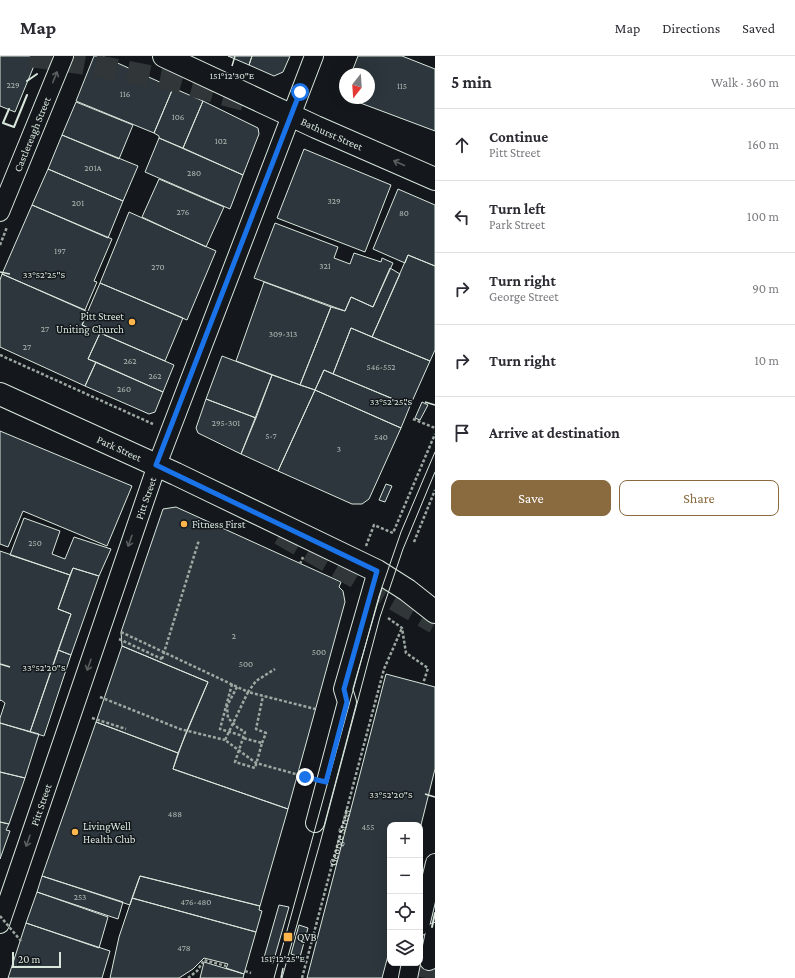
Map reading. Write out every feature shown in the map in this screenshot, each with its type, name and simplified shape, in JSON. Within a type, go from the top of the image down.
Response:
[{"type":"main road","name":"Bathurst Street","points":[[164,56],[435,179]]},
{"type":"main road","name":"Park Street","points":[[0,394],[156,465],[383,574],[407,590],[435,612]]},
{"type":"street","name":"Castlereagh Street","points":[[0,212],[64,56]]},
{"type":"street","name":"Pitt Street","points":[[0,924],[156,465],[314,56]]},
{"type":"street","points":[[315,823],[347,702],[344,689],[383,574]]},
{"type":"street","points":[[423,913],[435,863]]},
{"type":"street","points":[[429,961],[435,932]]},
{"type":"street","points":[[408,978],[410,966]]},
{"type":"path","points":[[0,355],[153,424]]},
{"type":"path","points":[[413,419],[435,428]]},
{"type":"path","points":[[366,546],[374,525],[393,533],[435,434]]},
{"type":"path","points":[[414,542],[435,490]]},
{"type":"path","points":[[162,659],[199,540]]},
{"type":"path","points":[[300,564],[304,554]]},
{"type":"path","points":[[388,618],[402,628],[406,653],[428,668],[423,684]]},
{"type":"path","name":"George Street","points":[[302,978],[384,669],[402,628]]},
{"type":"path","points":[[122,632],[248,692],[315,709]]},
{"type":"path","points":[[119,639],[162,659]]},
{"type":"path","points":[[162,659],[164,652]]},
{"type":"path","points":[[225,740],[248,692],[256,681],[275,670]]},
{"type":"path","points":[[232,684],[220,729],[262,743]]},
{"type":"path","points":[[237,687],[227,706],[228,718],[244,732],[235,762],[255,768],[266,733],[256,729],[264,695]]},
{"type":"path","points":[[100,697],[180,729],[225,740],[256,763],[326,782]]},
{"type":"path","points":[[92,718],[126,729]]},
{"type":"path","points":[[0,916],[20,941]]},
{"type":"path","points":[[188,978],[197,972],[204,960],[226,966]]},
{"type":"path","points":[[245,971],[251,973]]},
{"type":"building","points":[[0,56],[38,56],[15,112],[0,106]]},
{"type":"building","points":[[94,56],[102,56],[173,88],[154,133],[76,101]]},
{"type":"building","points":[[228,56],[252,56],[249,65]]},
{"type":"building","points":[[252,56],[290,56],[283,72],[274,76],[249,65]]},
{"type":"building","points":[[358,56],[402,56],[435,69],[435,131],[363,104],[375,104],[375,68],[353,68]]},
{"type":"building","points":[[173,88],[203,101],[183,148],[159,138],[159,136],[154,133]]},
{"type":"building","points":[[203,101],[258,128],[259,134],[243,175],[183,148]]},
{"type":"building","points":[[76,102],[133,125],[119,159],[62,135]]},
{"type":"building","points":[[62,135],[138,166],[123,201],[48,169]]},
{"type":"building","points":[[159,138],[243,175],[230,209],[145,172]]},
{"type":"building","points":[[304,149],[391,185],[365,252],[277,218]]},
{"type":"building","points":[[48,169],[123,201],[108,238],[32,205]]},
{"type":"building","points":[[159,179],[224,207],[206,247],[142,217]]},
{"type":"building","points":[[398,189],[435,205],[435,266],[408,255],[405,263],[373,249]]},
{"type":"building","points":[[32,205],[112,239],[94,281],[97,282],[85,310],[2,274]]},
{"type":"building","points":[[129,212],[216,251],[187,320],[100,283]]},
{"type":"building","points":[[275,223],[338,247],[334,258],[350,264],[354,253],[381,262],[382,258],[393,263],[373,307],[351,297],[345,311],[254,278]]},
{"type":"building","points":[[408,255],[435,266],[435,350],[430,361],[372,337]]},
{"type":"building","points":[[390,268],[400,274],[372,337],[351,328],[333,374],[324,370],[315,390],[300,385],[331,307],[345,311],[351,297],[373,307]]},
{"type":"building","points":[[2,274],[88,312],[82,325],[100,333],[88,359],[96,362],[85,386],[0,347],[0,280]]},
{"type":"building","points":[[264,282],[331,307],[300,385],[236,361]]},
{"type":"building","name":"Pitt Street Uniting Church","points":[[100,283],[183,318],[165,361],[82,325]]},
{"type":"building","points":[[351,328],[430,361],[410,406],[333,374]]},
{"type":"building","points":[[100,333],[174,365],[163,392],[88,359]]},
{"type":"building","points":[[222,356],[272,375],[256,418],[206,399]]},
{"type":"building","points":[[96,362],[163,392],[155,412],[149,414],[85,386]]},
{"type":"building","points":[[324,370],[410,406],[401,428],[315,390]]},
{"type":"building","points":[[272,375],[315,390],[278,471],[241,454]]},
{"type":"building","points":[[315,390],[401,428],[369,499],[362,504],[352,504],[278,471]]},
{"type":"building","points":[[206,399],[256,418],[241,454],[198,433],[196,428]]},
{"type":"building","points":[[422,402],[428,405],[420,420],[415,418]]},
{"type":"building","points":[[0,431],[132,486],[107,546],[23,511],[8,547],[0,544]]},
{"type":"building","points":[[386,484],[392,486],[385,502],[379,500]]},
{"type":"building","points":[[176,507],[341,582],[339,587],[343,591],[345,602],[288,809],[173,769],[185,735],[208,682],[122,646],[121,632],[163,509]]},
{"type":"building","points":[[24,518],[60,531],[52,554],[65,559],[74,537],[111,549],[99,576],[73,568],[70,575],[10,555]]},
{"type":"building","points":[[0,551],[70,575],[58,609],[71,614],[30,732],[0,723],[0,718],[5,703],[1,700],[0,701]]},
{"type":"building","points":[[73,568],[99,576],[71,655],[58,650],[71,614],[58,609]]},
{"type":"building","points":[[122,646],[208,682],[178,753],[96,722]]},
{"type":"building","points":[[58,650],[71,655],[44,736],[30,732]]},
{"type":"building","points":[[386,674],[435,687],[435,769],[422,822],[387,822],[387,959],[382,978],[307,978]]},
{"type":"building","points":[[96,722],[178,753],[173,769],[288,809],[260,906],[140,876],[130,905],[42,876]]},
{"type":"building","points":[[0,723],[39,734],[25,778],[0,772]]},
{"type":"building","points":[[0,772],[25,778],[9,824],[0,822]]},
{"type":"building","points":[[0,822],[9,824],[6,830],[10,831],[0,859]]},
{"type":"building","points":[[42,876],[123,902],[118,919],[37,892]]},
{"type":"building","points":[[140,876],[260,906],[259,910],[262,911],[256,932],[132,898]]},
{"type":"building","points":[[37,892],[108,917],[99,948],[26,923]]},
{"type":"building","points":[[132,898],[256,932],[244,974],[226,968],[228,964],[204,958],[193,969],[179,978],[110,978],[119,937]]},
{"type":"building","points":[[279,905],[289,907],[273,963],[263,961]]},
{"type":"building","points":[[26,923],[110,951],[102,978],[8,978]]},
{"type":"building","points":[[299,925],[308,928],[300,957],[291,954]]},
{"type":"building","points":[[204,962],[244,974],[243,978],[200,978]]},
{"type":"tunnel","points":[[30,56],[80,63],[171,80],[244,100]]},
{"type":"tunnel","points":[[280,534],[435,623]]},
{"type":"tunnel","points":[[426,978],[429,961]]},
{"type":"tram line","points":[[274,978],[379,596],[401,532],[435,452]]},
{"type":"tram line","points":[[282,978],[320,843],[380,617],[403,549],[435,472]]},
{"type":"wall","points":[[27,81],[37,74]]},
{"type":"wall","points":[[9,109],[3,123],[14,127],[27,95]]},
{"type":"wall","points":[[432,927],[435,913]]},
{"type":"place","name":"Pitt Street Uniting Church","points":[[132,322]]},
{"type":"place","name":"Fitness First","points":[[184,524]]},
{"type":"place","name":"LivingWell Health Club","points":[[75,832]]},
{"type":"place","name":"QVB","points":[[288,937]]},
{"type":"route","points":[[300,92],[156,465],[377,571],[344,689],[347,702],[326,782],[305,777]]}]
